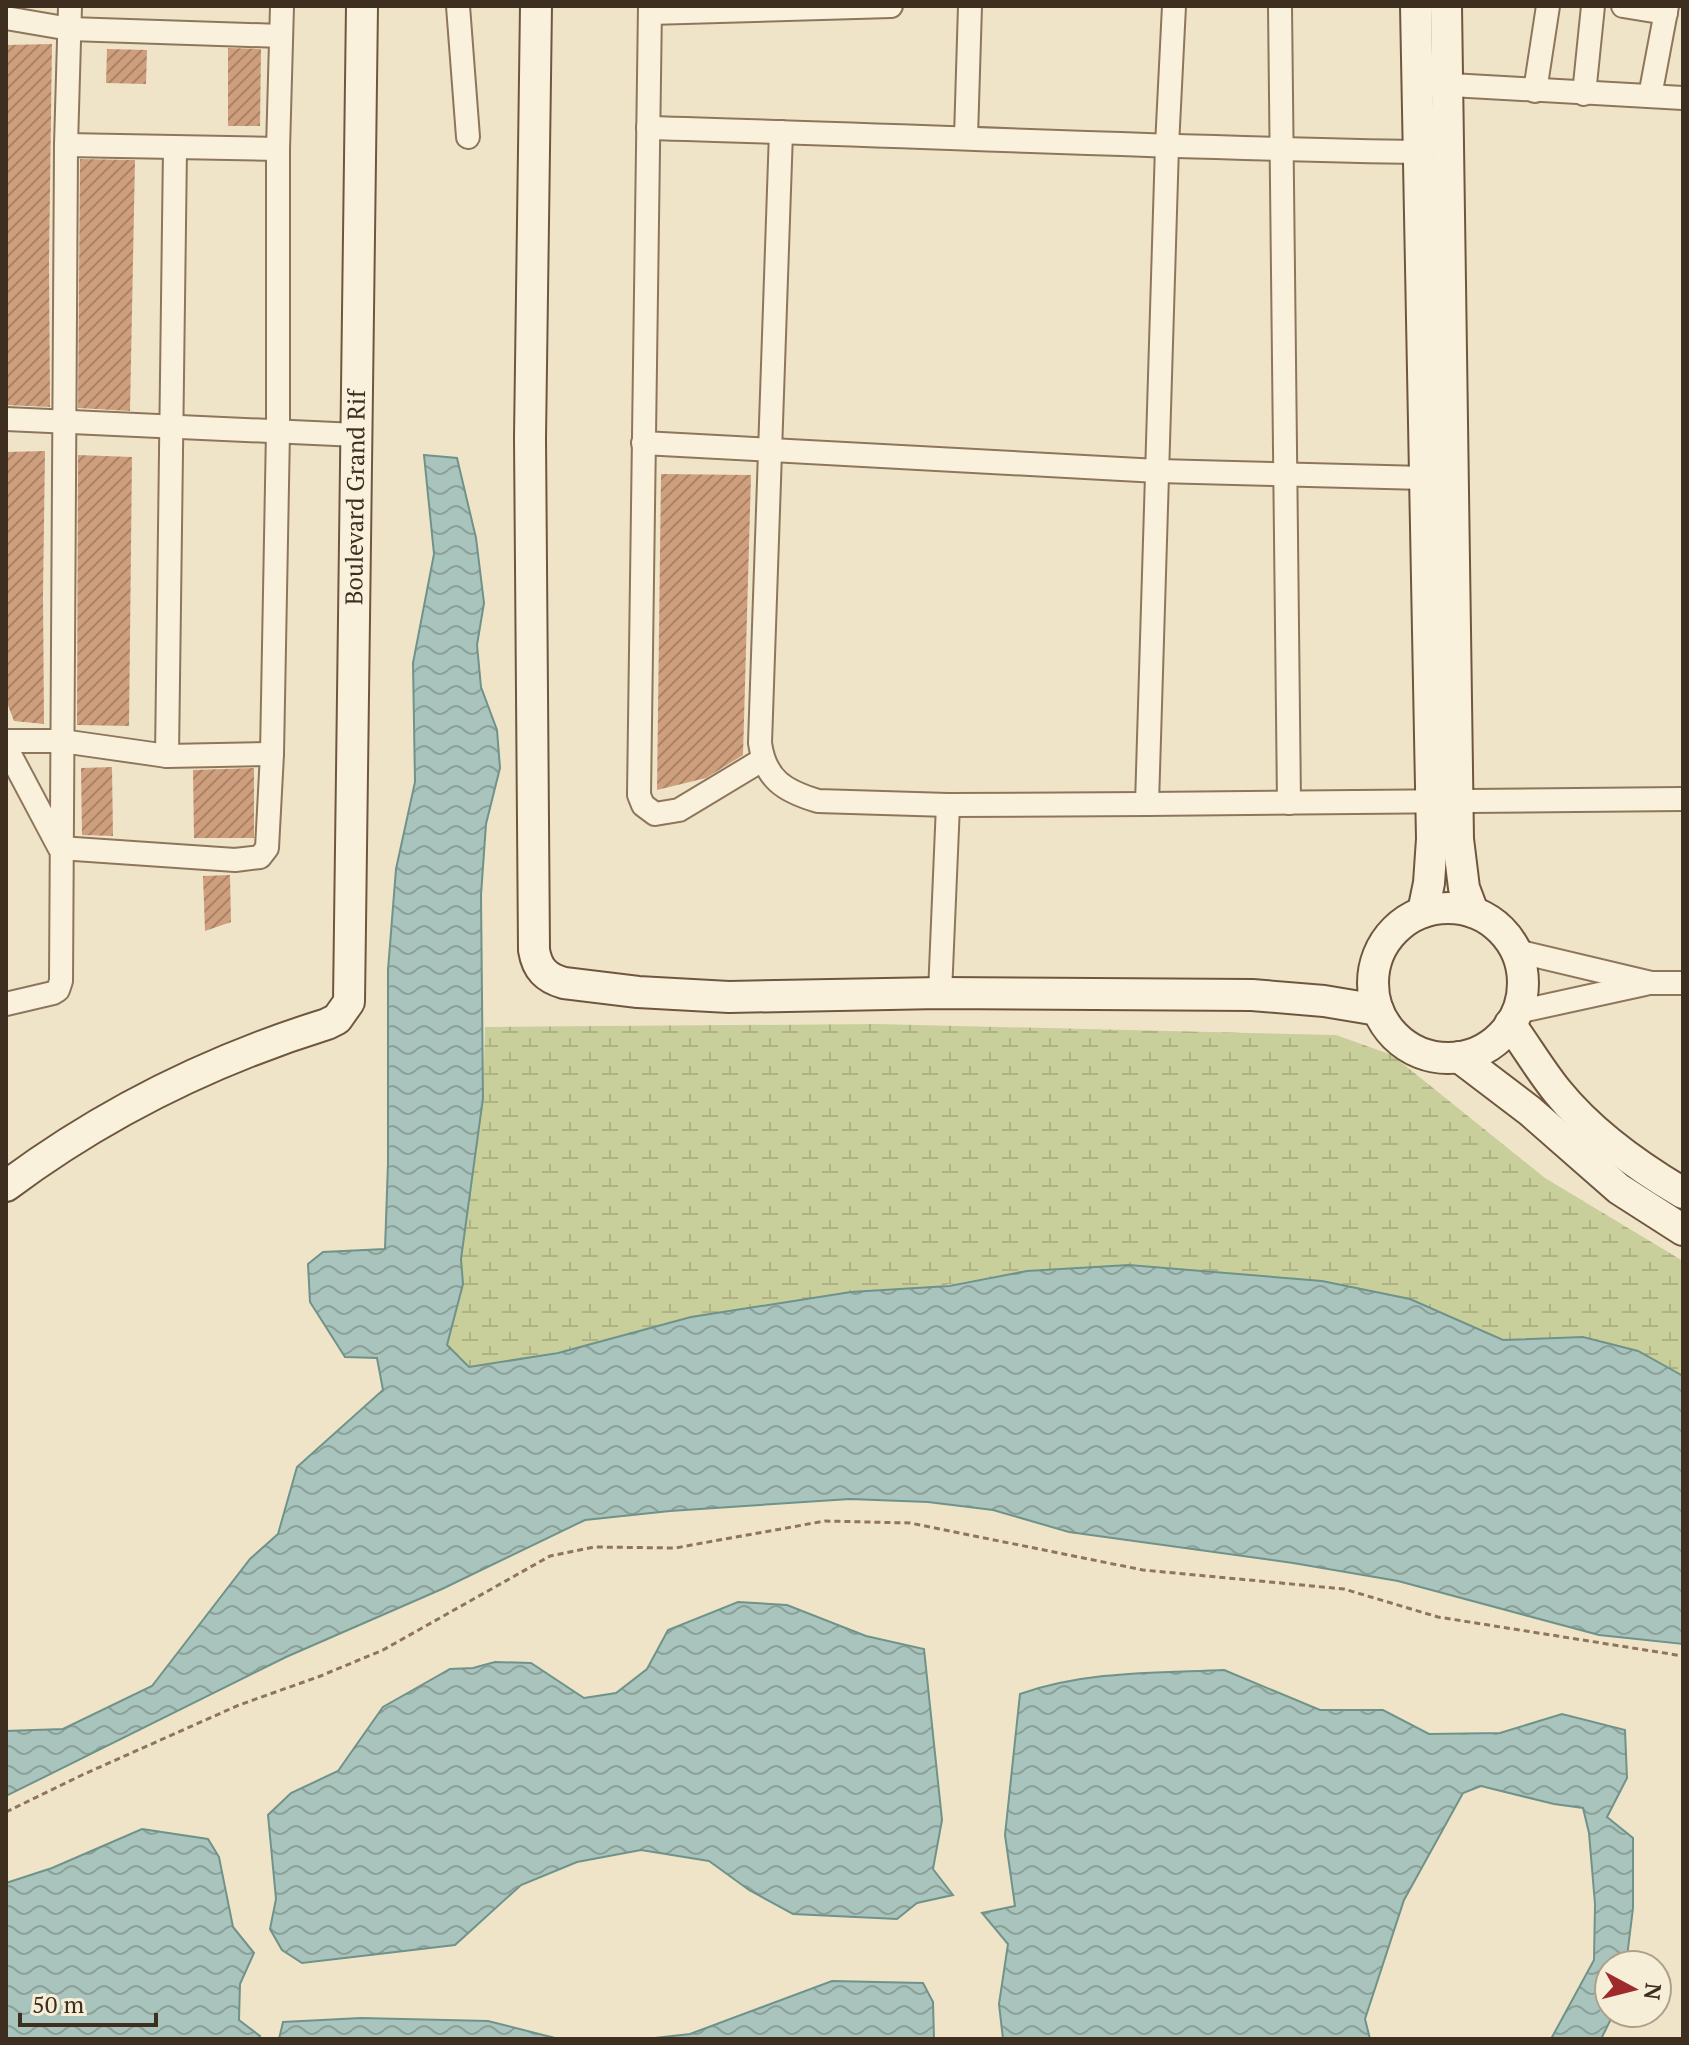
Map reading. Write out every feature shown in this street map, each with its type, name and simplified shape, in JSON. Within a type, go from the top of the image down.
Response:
[{"type":"main road","name":"Boulevard Grand Rif","points":[[6,1186],[90,1129],[155,1093],[234,1057],[337,1019],[349,1002],[362,6]]},
{"type":"main road","points":[[536,6],[530,438],[533,908],[535,960],[546,976],[564,983],[638,992],[714,996],[940,993],[1276,996],[1378,1010]]},
{"type":"main road","points":[[1416,6],[1433,84],[1444,801],[1423,912]]},
{"type":"main road","points":[[1446,6],[1419,152],[1424,478],[1444,801],[1473,912]]},
{"type":"main road","points":[[1456,908],[1473,912],[1490,921],[1516,951],[1523,981],[1514,1018],[1497,1040],[1479,1051],[1440,1058],[1421,1053],[1404,1044],[1390,1030],[1378,1010],[1373,982],[1381,949],[1392,933],[1423,912],[1456,908]]},
{"type":"main road","points":[[1514,1018],[1556,1090],[1579,1115],[1634,1161],[1683,1193]]},
{"type":"main road","points":[[1459,1057],[1530,1111],[1619,1189],[1683,1230]]},
{"type":"street","points":[[6,1004],[53,993],[60,985],[66,145],[70,6]]},
{"type":"street","points":[[60,848],[222,860],[260,857],[269,836],[278,431],[278,149],[282,6]]},
{"type":"street","points":[[458,6],[468,137]]},
{"type":"street","points":[[762,760],[679,810],[655,814],[643,805],[639,795],[650,10],[891,6]]},
{"type":"street","points":[[966,137],[970,6]]},
{"type":"street","points":[[1147,804],[1174,6]]},
{"type":"street","points":[[1280,6],[1289,803]]},
{"type":"street","points":[[1535,91],[1548,6]]},
{"type":"street","points":[[1584,94],[1593,6]]},
{"type":"street","points":[[1623,6],[1666,9],[1650,96]]},
{"type":"street","points":[[6,18],[70,29],[281,36]]},
{"type":"street","points":[[1433,84],[1683,98]]},
{"type":"street","points":[[648,128],[1419,152]]},
{"type":"street","points":[[781,132],[760,743],[762,760],[768,773],[779,783],[818,801],[948,805],[1683,799]]},
{"type":"street","points":[[66,145],[278,149]]},
{"type":"street","points":[[167,756],[175,149]]},
{"type":"street","points":[[6,419],[357,435]]},
{"type":"street","points":[[643,443],[1158,471],[1424,478]]},
{"type":"street","points":[[6,741],[62,741],[167,756],[272,754]]},
{"type":"street","points":[[6,747],[60,848]]},
{"type":"street","points":[[940,993],[948,805]]},
{"type":"street","points":[[1516,951],[1651,983],[1683,983]]},
{"type":"street","points":[[1514,1018],[1651,983]]},
{"type":"path","points":[[6,1812],[239,1705],[383,1650],[550,1556],[594,1547],[675,1548],[825,1521],[910,1523],[1143,1570],[1344,1589],[1438,1617],[1683,1656]]},
{"type":"green space","points":[[877,1024],[1336,1035],[1392,1055],[1545,1178],[1683,1261],[1683,1376],[1638,1351],[1583,1337],[1503,1340],[1410,1299],[1323,1281],[1129,1265],[1027,1271],[470,1367],[447,1345],[463,1284],[461,1259],[483,1099],[485,1027]]},
{"type":"water","points":[[424,455],[457,458],[476,538],[484,603],[477,645],[481,687],[497,730],[500,768],[486,824],[481,895],[483,1098],[461,1259],[463,1284],[447,1345],[469,1367],[558,1353],[691,1317],[851,1292],[949,1286],[1027,1271],[1129,1265],[1322,1281],[1410,1299],[1503,1340],[1583,1337],[1638,1351],[1683,1376],[1683,1644],[1599,1635],[1398,1581],[1069,1532],[993,1510],[928,1502],[850,1499],[670,1511],[585,1520],[442,1589],[286,1657],[6,1796],[6,1731],[63,1729],[152,1686],[250,1559],[278,1534],[297,1467],[383,1390],[377,1358],[345,1357],[310,1302],[308,1264],[323,1252],[385,1249],[388,970],[396,869],[415,782],[413,663],[434,554]]},
{"type":"water","points":[[738,1602],[787,1605],[866,1636],[924,1649],[942,1820],[933,1869],[953,1895],[917,1903],[897,1919],[793,1914],[749,1890],[709,1861],[641,1850],[577,1862],[521,1885],[455,1945],[302,1963],[282,1950],[270,1929],[276,1899],[268,1815],[291,1793],[338,1771],[383,1707],[450,1669],[473,1668],[495,1662],[531,1663],[584,1698],[616,1693],[647,1669],[668,1630]]},
{"type":"water","points":[[1224,1670],[1320,1710],[1383,1710],[1429,1734],[1500,1733],[1562,1714],[1625,1730],[1627,1778],[1607,1817],[1633,1838],[1633,1908],[1628,1949],[1594,1949],[1595,1904],[1589,1833],[1583,1808],[1481,1786],[1463,1793],[1404,1900],[1365,2019],[1370,2039],[1003,2039],[999,2004],[1008,1944],[982,1913],[1015,1906],[1005,1835],[1020,1694],[1070,1681],[1146,1673]]},
{"type":"water","points":[[142,1829],[208,1839],[219,1857],[233,1927],[254,1953],[240,1984],[239,2020],[260,2036],[258,2039],[6,2039],[6,1883],[52,1868]]},
{"type":"water","points":[[1593,1962],[1593,2029],[1606,2029],[1601,2039],[1551,2039]]},
{"type":"water","points":[[832,1981],[923,1983],[933,2002],[934,2039],[646,2039],[690,2034]]},
{"type":"water","points":[[361,2018],[488,2021],[559,2039],[279,2039],[283,2022]]},
{"type":"building","points":[[52,44],[50,407],[6,405],[6,45]]},
{"type":"building","points":[[228,48],[261,49],[260,126],[228,126]]},
{"type":"building","points":[[107,49],[147,50],[146,84],[106,83]]},
{"type":"building","points":[[80,159],[135,160],[130,411],[78,408]]},
{"type":"building","points":[[45,451],[44,724],[14,721],[6,700],[6,452]]},
{"type":"building","points":[[78,455],[132,457],[129,726],[77,725]]},
{"type":"building","points":[[661,474],[751,475],[743,755],[706,778],[657,790]]},
{"type":"building","points":[[112,767],[113,836],[82,835],[81,768]]},
{"type":"building","points":[[254,768],[254,838],[194,838],[193,770]]},
{"type":"building","points":[[230,875],[231,922],[205,931],[203,876]]}]
